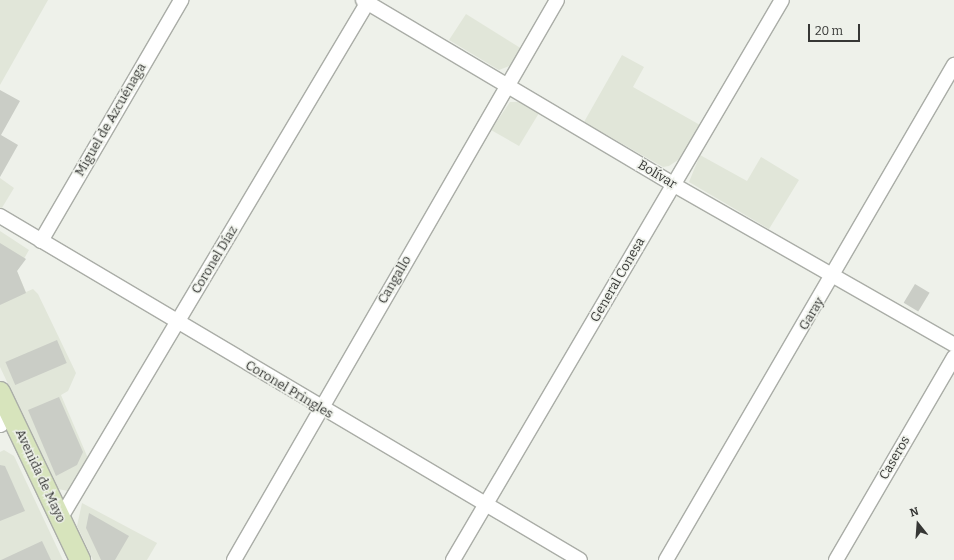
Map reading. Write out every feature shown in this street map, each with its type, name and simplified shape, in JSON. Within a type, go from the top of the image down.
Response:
[{"type":"main road","name":"Avenida de Mayo","points":[[2,408],[80,560]]},
{"type":"street","name":"Miguel de Azcuénaga","points":[[41,240],[181,0]]},
{"type":"street","name":"Cangallo","points":[[234,560],[320,408],[557,0]]},
{"type":"street","name":"General Conesa","points":[[453,560],[782,0]]},
{"type":"street","name":"Bolívar","points":[[367,1],[674,185],[954,345]]},
{"type":"street","name":"Coronel Díaz","points":[[60,519],[367,1]]},
{"type":"street","name":"Garay","points":[[666,560],[833,277],[954,65]]},
{"type":"street","name":"Coronel Pringles","points":[[0,216],[320,408],[580,560]]},
{"type":"street","name":"Caseros","points":[[836,560],[954,357]]},
{"type":"shaded area","points":[[0,0],[48,0],[0,85]]},
{"type":"shaded area","points":[[466,14],[522,49],[512,65],[499,70],[449,40]]},
{"type":"shaded area","points":[[622,55],[644,67],[633,87],[700,125],[681,158],[669,166],[663,167],[584,122]]},
{"type":"shaded area","points":[[510,102],[520,102],[539,113],[519,146],[491,130]]},
{"type":"shaded area","points":[[700,155],[747,181],[761,157],[799,180],[769,229],[689,182]]},
{"type":"shaded area","points":[[0,178],[14,188],[0,211]]},
{"type":"shaded area","points":[[0,231],[29,250],[17,271],[26,292],[33,289],[38,294],[76,373],[68,391],[61,395],[90,463],[68,491],[58,489],[0,367]]},
{"type":"shaded area","points":[[4,450],[14,456],[63,560],[0,560],[0,452]]},
{"type":"shaded area","points":[[82,503],[157,543],[147,560],[93,560],[77,526]]},
{"type":"building","points":[[0,90],[20,101],[1,135],[18,145],[0,177]]},
{"type":"building","points":[[0,243],[26,259],[17,271],[26,293],[0,305]]},
{"type":"building","points":[[915,284],[930,293],[918,312],[904,303]]},
{"type":"building","points":[[57,340],[67,363],[15,385],[5,362]]},
{"type":"building","points":[[59,397],[83,452],[77,465],[56,476],[28,410]]},
{"type":"building","points":[[0,465],[5,466],[25,511],[0,521]]},
{"type":"building","points":[[89,513],[129,536],[115,560],[101,560],[86,528]]},
{"type":"building","points":[[42,541],[51,560],[1,560]]}]
